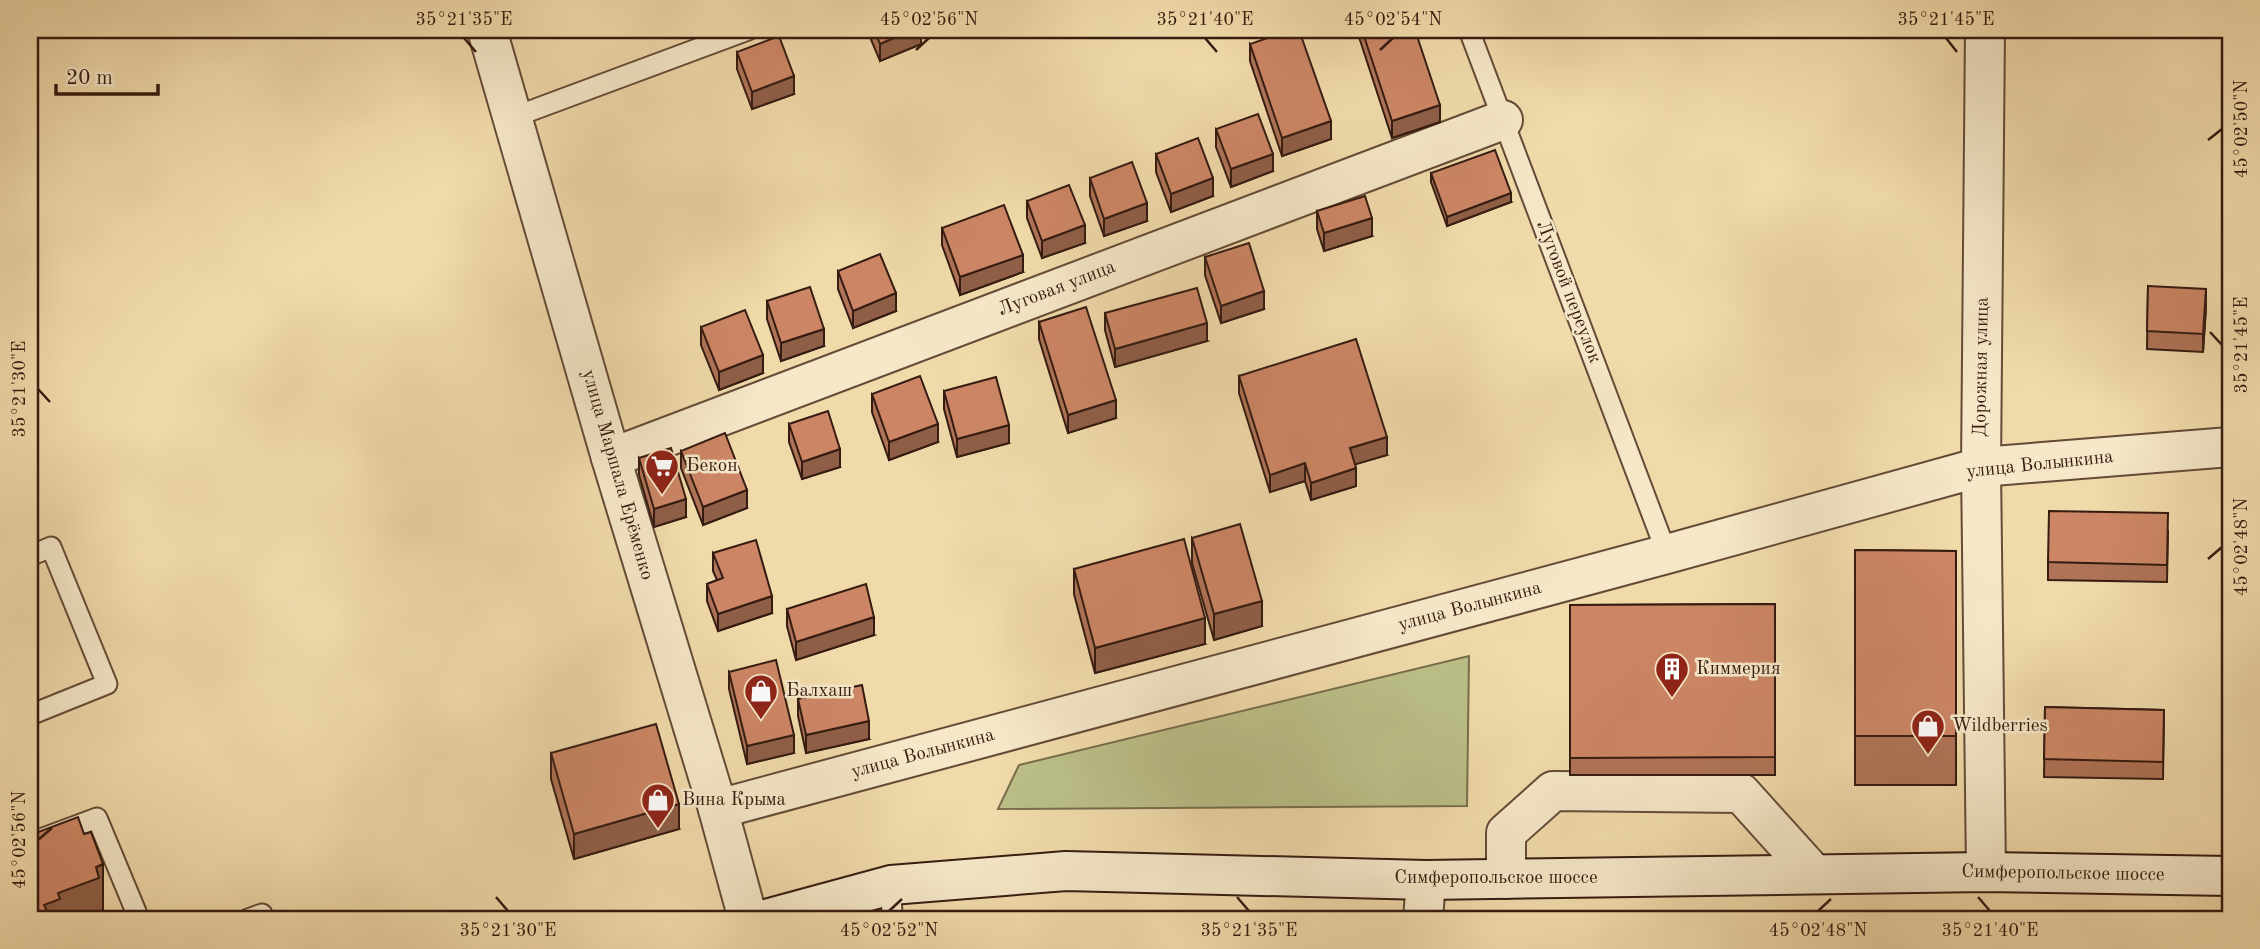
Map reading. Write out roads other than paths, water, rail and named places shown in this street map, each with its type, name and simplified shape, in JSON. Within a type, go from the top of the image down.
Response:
[{"type":"street","name":"улица Маршала Ерёменко","points":[[487,30],[611,458],[718,809],[748,919]]},
{"type":"street","name":"Дорожная улица","points":[[1985,30],[1981,467],[1986,872]]},
{"type":"street","name":"Луговая улица","points":[[611,458],[1503,120]]},
{"type":"street","name":"улица Волынкина","points":[[718,809],[1981,467],[2230,447]]},
{"type":"street","points":[[1506,879],[1506,833],[1553,791],[1741,793],[1814,874]]},
{"type":"street","name":"Симферопольское шоссе","points":[[766,919],[891,902],[1066,871],[1426,880],[1986,872],[2230,876]]},
{"type":"street","points":[[1423,919],[1426,880]]},
{"type":"lane","points":[[514,117],[748,30]]},
{"type":"lane","name":"Луговой переулок","points":[[1469,30],[1667,554]]},
{"type":"lane","points":[[30,556],[51,547],[107,684],[30,715]]},
{"type":"lane","points":[[30,844],[97,818],[139,919]]},
{"type":"place","name":"Бекон","points":[[662,496]]},
{"type":"place","name":"Киммерия","points":[[1672,699]]},
{"type":"place","name":"Балхаш","points":[[761,721]]},
{"type":"place","name":"Wildberries","points":[[1928,756]]},
{"type":"place","name":"Вина Крыма","points":[[658,830]]}]
